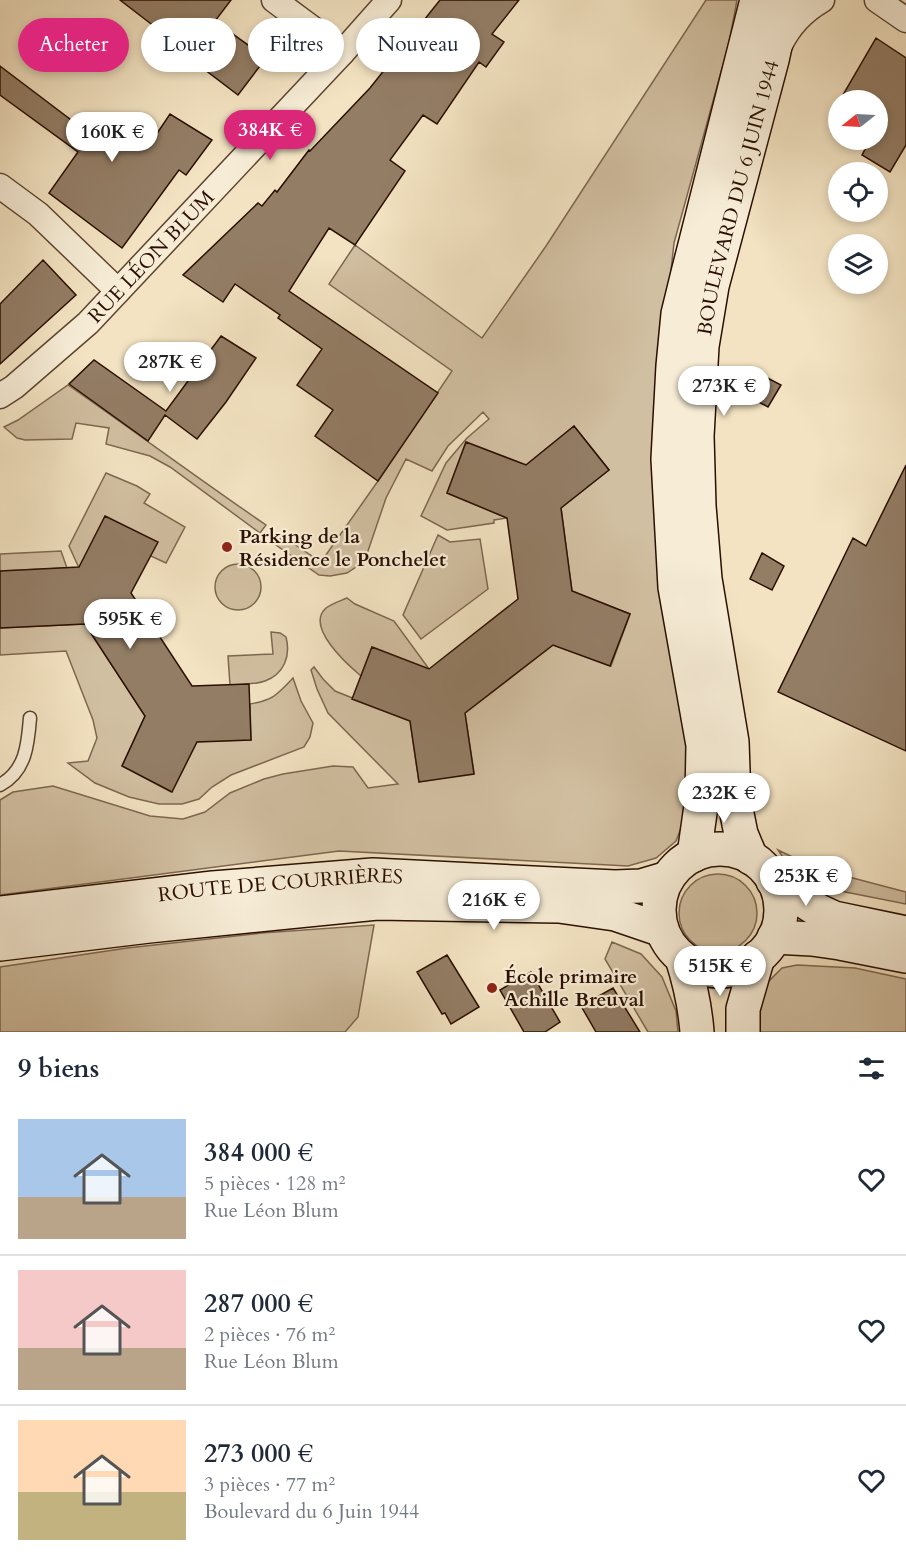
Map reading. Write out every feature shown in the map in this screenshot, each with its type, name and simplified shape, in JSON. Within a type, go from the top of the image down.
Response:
[{"type":"main road","name":"BOULEVARD DU 6 JUIN 1944","points":[[694,855],[702,799],[703,745],[675,587],[668,459],[673,366],[678,314],[757,0]]},
{"type":"main road","name":"BOULEVARD DU 6 JUIN 1944","points":[[762,870],[741,834],[734,799],[732,742],[705,579],[699,506],[697,436],[702,346],[712,286],[772,60],[785,0]]},
{"type":"main road","points":[[906,933],[834,918],[819,911],[737,852],[722,849],[694,855],[683,862],[668,878],[660,897],[659,914],[662,930],[670,945],[682,958],[706,970],[734,970],[747,965],[766,947],[812,939],[906,956]]},
{"type":"main road","points":[[743,1032],[743,1009],[766,947],[779,921],[779,895],[762,870]]},
{"type":"main road","name":"ROUTE DE COURRIÈRES","points":[[0,914],[213,888],[373,875],[615,887],[641,886],[668,878]]},
{"type":"main road","name":"ROUTE DE COURRIÈRES","points":[[0,944],[377,903],[558,906],[615,914],[662,930]]},
{"type":"main road","points":[[682,958],[690,984],[697,1032]]},
{"type":"street","points":[[274,0],[298,18]]},
{"type":"street","name":"RUE LÉON BLUM","points":[[344,50],[389,0]]},
{"type":"street","points":[[772,60],[783,38],[796,21],[807,9],[822,0]]},
{"type":"street","points":[[876,0],[906,20]]},
{"type":"street","name":"RUE LÉON BLUM","points":[[0,396],[14,387],[88,323],[323,72]]},
{"type":"street","points":[[0,186],[38,214],[118,291]]},
{"type":"lane","points":[[0,785],[7,782],[18,770],[28,743],[30,718]]},
{"type":"shaded area","points":[[706,0],[737,0],[729,43],[674,243],[665,325],[688,704],[688,810],[676,841],[656,858],[628,866],[339,851],[0,895],[0,800],[13,792],[53,786],[150,816],[183,819],[205,812],[230,793],[283,774],[333,766],[353,767],[368,788],[398,784],[328,713],[311,670],[314,667],[335,691],[410,721],[419,782],[474,773],[465,713],[553,645],[611,666],[630,614],[572,591],[561,508],[609,470],[574,426],[526,465],[466,442],[447,493],[507,518],[494,520],[494,523],[447,530],[421,516],[446,463],[467,438],[489,419],[483,412],[448,446],[432,471],[406,459],[386,498],[368,551],[359,565],[347,573],[319,575],[276,545],[282,536],[321,562],[452,371],[329,284],[355,245],[482,338],[546,246]]},
{"type":"shaded area","points":[[68,385],[266,525],[260,533],[170,467],[150,456],[106,444],[109,428],[76,423],[72,439],[25,440],[17,438],[4,427],[18,420]]},
{"type":"shaded area","points":[[106,473],[150,494],[144,503],[185,527],[166,563],[151,556],[79,568],[69,546]]},
{"type":"shaded area","points":[[438,535],[450,542],[480,539],[488,589],[421,639],[403,615]]},
{"type":"shaded area","points":[[61,551],[67,568],[0,571],[0,554]]},
{"type":"shaded area","points":[[238,564],[254,571],[261,587],[254,603],[238,610],[222,603],[215,587],[222,571]]},
{"type":"shaded area","points":[[347,598],[355,604],[394,621],[429,669],[372,647],[361,676],[347,664],[325,636],[321,626],[321,617],[325,609]]},
{"type":"shaded area","points":[[85,624],[145,716],[122,766],[171,792],[187,741],[251,740],[250,704],[274,696],[293,678],[301,701],[313,723],[310,737],[304,747],[231,775],[199,799],[182,804],[159,804],[129,797],[95,783],[68,763],[88,761],[97,738],[93,720],[66,651],[0,655],[0,628]]},
{"type":"shaded area","points":[[271,632],[280,633],[286,637],[288,651],[281,669],[265,681],[230,685],[228,656],[273,654]]},
{"type":"shaded area","points":[[778,850],[815,868],[906,892],[906,904],[815,886],[792,871]]},
{"type":"shaded area","points":[[718,874],[733,877],[745,886],[754,898],[757,913],[754,928],[745,940],[733,949],[718,952],[703,949],[691,940],[682,928],[679,913],[682,898],[691,886],[703,877]]},
{"type":"shaded area","points":[[374,925],[358,1017],[345,1032],[0,1032],[0,967],[127,948],[262,933]]},
{"type":"shaded area","points":[[612,942],[641,954],[662,977],[676,1011],[678,1032],[648,1032],[605,959]]},
{"type":"shaded area","points":[[797,965],[855,968],[906,979],[906,1032],[754,1032],[755,1009],[767,983],[782,968]]},
{"type":"building","points":[[120,0],[231,0],[217,18],[143,18]]},
{"type":"building","points":[[440,0],[519,0],[492,34],[504,42],[486,67],[480,63],[480,18],[426,18]]},
{"type":"building","points":[[236,36],[248,45],[248,72],[255,72],[238,95],[208,72],[236,72]]},
{"type":"building","points":[[876,38],[906,58],[906,145],[890,172],[888,162],[874,162],[862,155],[865,150],[888,150],[888,90],[846,90]]},
{"type":"building","points":[[0,66],[99,141],[118,119],[128,126],[131,122],[144,131],[148,126],[158,132],[170,114],[212,140],[186,175],[179,170],[122,248],[49,193],[78,152],[0,95]]},
{"type":"building","points":[[383,72],[472,72],[437,124],[423,115],[390,160],[405,171],[355,245],[329,228],[289,291],[438,393],[378,481],[315,436],[333,410],[297,385],[322,349],[278,318],[280,315],[235,284],[223,302],[183,275],[258,203],[262,206],[275,190],[277,192],[309,150]]},
{"type":"building","points":[[43,260],[76,295],[0,364],[0,304]]},
{"type":"building","points":[[221,336],[256,358],[197,439],[165,415],[148,441],[69,384],[94,360],[166,411]]},
{"type":"building","points":[[758,373],[781,385],[768,407],[746,395]]},
{"type":"building","points":[[574,426],[609,470],[561,508],[572,591],[630,614],[610,666],[553,645],[465,713],[474,774],[419,782],[410,721],[352,699],[372,647],[429,669],[518,599],[507,518],[447,493],[466,442],[526,465]]},
{"type":"building","points":[[906,465],[906,751],[778,692],[853,538],[866,546]]},
{"type":"building","points":[[105,516],[158,542],[131,593],[192,686],[249,684],[251,740],[197,742],[172,792],[122,766],[145,716],[85,624],[0,628],[0,571],[79,567]]},
{"type":"building","points":[[762,553],[784,566],[772,590],[750,579]]},
{"type":"building","points":[[447,955],[479,1007],[451,1024],[445,1013],[442,1014],[417,972]]},
{"type":"building","points":[[531,972],[560,1022],[545,1032],[524,1032],[500,990]]},
{"type":"building","points":[[613,988],[640,1032],[596,1032],[581,1006]]},
{"type":"place","name":"Parking de la Résidence le Ponchelet","points":[[227,547]]},
{"type":"place","name":"École primaire Achille Breuval","points":[[492,988]]}]
